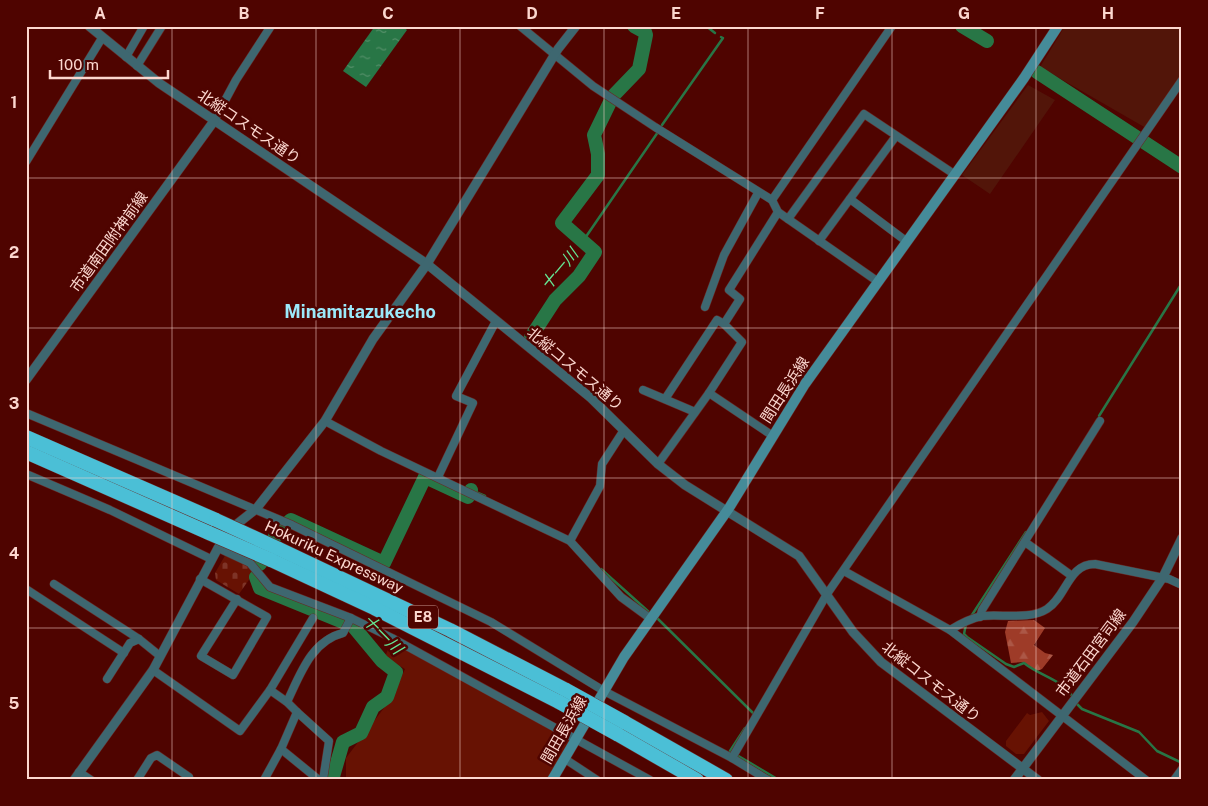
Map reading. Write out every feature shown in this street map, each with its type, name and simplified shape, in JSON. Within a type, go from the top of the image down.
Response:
[{"type":"highway","name":"Hokuriku Expressway","points":[[26,437],[274,554],[374,608],[563,696],[624,722],[726,780]]},
{"type":"highway","name":"Hokuriku Expressway","points":[[26,452],[213,526]]},
{"type":"highway","name":"Hokuriku Expressway","points":[[563,696],[617,734],[697,780]]},
{"type":"main road","name":"間田長浜線","points":[[552,780],[604,691],[727,510],[805,384],[1058,26]]},
{"type":"street","points":[[126,57],[144,26]]},
{"type":"street","points":[[137,66],[162,26]]},
{"type":"street","points":[[214,120],[236,80],[271,26]]},
{"type":"street","points":[[520,26],[555,56],[612,98],[758,193],[772,200],[778,212],[876,281]]},
{"type":"street","points":[[91,780],[77,776],[153,670],[218,548],[237,524],[256,509],[325,421],[373,339],[427,264],[555,56],[576,26]]},
{"type":"street","points":[[772,200],[892,26]]},
{"type":"street","name":"北縦コスモス通り","points":[[93,27],[102,38],[137,66],[427,264],[592,398],[658,464],[685,485],[799,556],[868,649],[887,668],[1038,780]]},
{"type":"street","points":[[26,162],[102,38]]},
{"type":"street","points":[[732,758],[827,594],[1182,80]]},
{"type":"street","points":[[788,219],[864,114],[954,174]]},
{"type":"street","name":"市道南田附神前線","points":[[26,380],[214,120]]},
{"type":"street","points":[[820,241],[896,136]]},
{"type":"street","points":[[705,306],[724,255],[758,193]]},
{"type":"street","points":[[850,199],[906,241]]},
{"type":"street","points":[[724,324],[740,299],[729,290],[778,212]]},
{"type":"street","points":[[658,464],[709,393],[742,342],[724,324],[717,320],[664,399]]},
{"type":"street","points":[[438,477],[472,404],[456,396],[496,321]]},
{"type":"street","points":[[643,390],[695,412]]},
{"type":"street","points":[[709,393],[773,436]]},
{"type":"street","points":[[26,413],[256,509],[491,622],[604,691],[732,758],[768,780]]},
{"type":"street","points":[[325,421],[570,541],[621,597],[651,620]]},
{"type":"street","points":[[980,616],[1100,421]]},
{"type":"street","points":[[570,541],[600,486],[602,464],[624,430]]},
{"type":"street","points":[[26,474],[110,510],[211,559]]},
{"type":"street","name":"市道石田宮司線","points":[[1014,780],[1133,622],[1162,577],[1182,538]]},
{"type":"street","points":[[1025,542],[1072,576]]},
{"type":"street","points":[[218,548],[250,563],[270,587],[351,619],[578,738],[650,780]]},
{"type":"street","points":[[950,630],[980,616],[1043,611],[1053,604],[1072,576],[1082,566],[1096,564],[1162,577],[1182,584]]},
{"type":"street","points":[[844,571],[950,630],[1146,780]]},
{"type":"street","points":[[200,579],[237,599],[267,617],[233,675],[201,656],[237,599]]},
{"type":"street","points":[[54,584],[139,639],[160,656]]},
{"type":"street","points":[[26,590],[124,654]]},
{"type":"street","points":[[153,670],[240,731],[270,690],[313,618]]},
{"type":"street","points":[[287,702],[307,661],[329,636],[344,633],[351,619]]},
{"type":"street","points":[[107,679],[130,643],[139,639]]},
{"type":"street","points":[[270,690],[287,702],[329,740],[323,780]]},
{"type":"street","points":[[264,780],[281,749],[297,712]]},
{"type":"street","points":[[281,749],[319,780]]},
{"type":"street","points":[[137,780],[152,758],[158,755],[189,777],[187,780]]},
{"type":"street","points":[[565,759],[597,780]]},
{"type":"street","points":[[1174,780],[1182,769]]},
{"type":"shaded area","points":[[1065,26],[1182,26],[1182,75],[1146,128],[1040,67]]},
{"type":"shaded area","points":[[1028,85],[1055,100],[990,194],[962,175]]},
{"type":"green space","points":[[226,554],[255,571],[239,594],[216,580],[215,573]]},
{"type":"green space","points":[[1034,620],[1045,628],[1034,645],[1045,653],[1053,655],[1042,669],[1037,671],[1024,662],[1011,663],[1005,632],[1008,621]]},
{"type":"green space","points":[[392,639],[575,734],[546,780],[346,780],[346,758],[393,696],[405,669],[385,657]]},
{"type":"green space","points":[[1042,712],[1049,721],[1024,754],[1016,754],[1006,746],[1006,741],[1027,713],[1030,715]]},
{"type":"water","points":[[375,26],[402,26],[407,30],[366,87],[343,71]]},
{"type":"waterway","name":"十一川","points":[[531,337],[555,300],[579,276],[595,252],[562,223],[598,175],[598,154],[594,135],[613,96],[639,69],[646,35],[645,32],[634,26]]},
{"type":"waterway","points":[[706,26],[715,33]]},
{"type":"waterway","points":[[962,26],[987,41]]},
{"type":"waterway","points":[[662,125],[723,38],[721,37]]},
{"type":"waterway","points":[[1037,72],[1182,167]]},
{"type":"waterway","points":[[583,241],[658,132]]},
{"type":"waterway","points":[[1099,416],[1182,283]]},
{"type":"waterway","name":"十一川","points":[[260,564],[277,533],[291,520],[384,563],[425,477],[468,497],[471,490]]},
{"type":"waterway","points":[[471,490],[485,496]]},
{"type":"waterway","points":[[970,618],[1026,532]]},
{"type":"waterway","points":[[601,569],[650,613]]},
{"type":"waterway","name":"十一川","points":[[256,577],[260,588],[353,626],[382,661],[396,672],[387,697],[373,707],[361,733],[343,742],[332,780]]},
{"type":"waterway","points":[[656,617],[753,715]]},
{"type":"waterway","points":[[966,624],[964,634],[1006,664],[1014,667],[1024,663],[1063,686],[1073,697]]},
{"type":"waterway","points":[[1075,702],[1082,709],[1139,732],[1157,751],[1182,763]]},
{"type":"waterway","points":[[745,728],[730,751],[779,780]]},
{"type":"district","name":"Minamitazukecho","points":[[360,312]]}]
